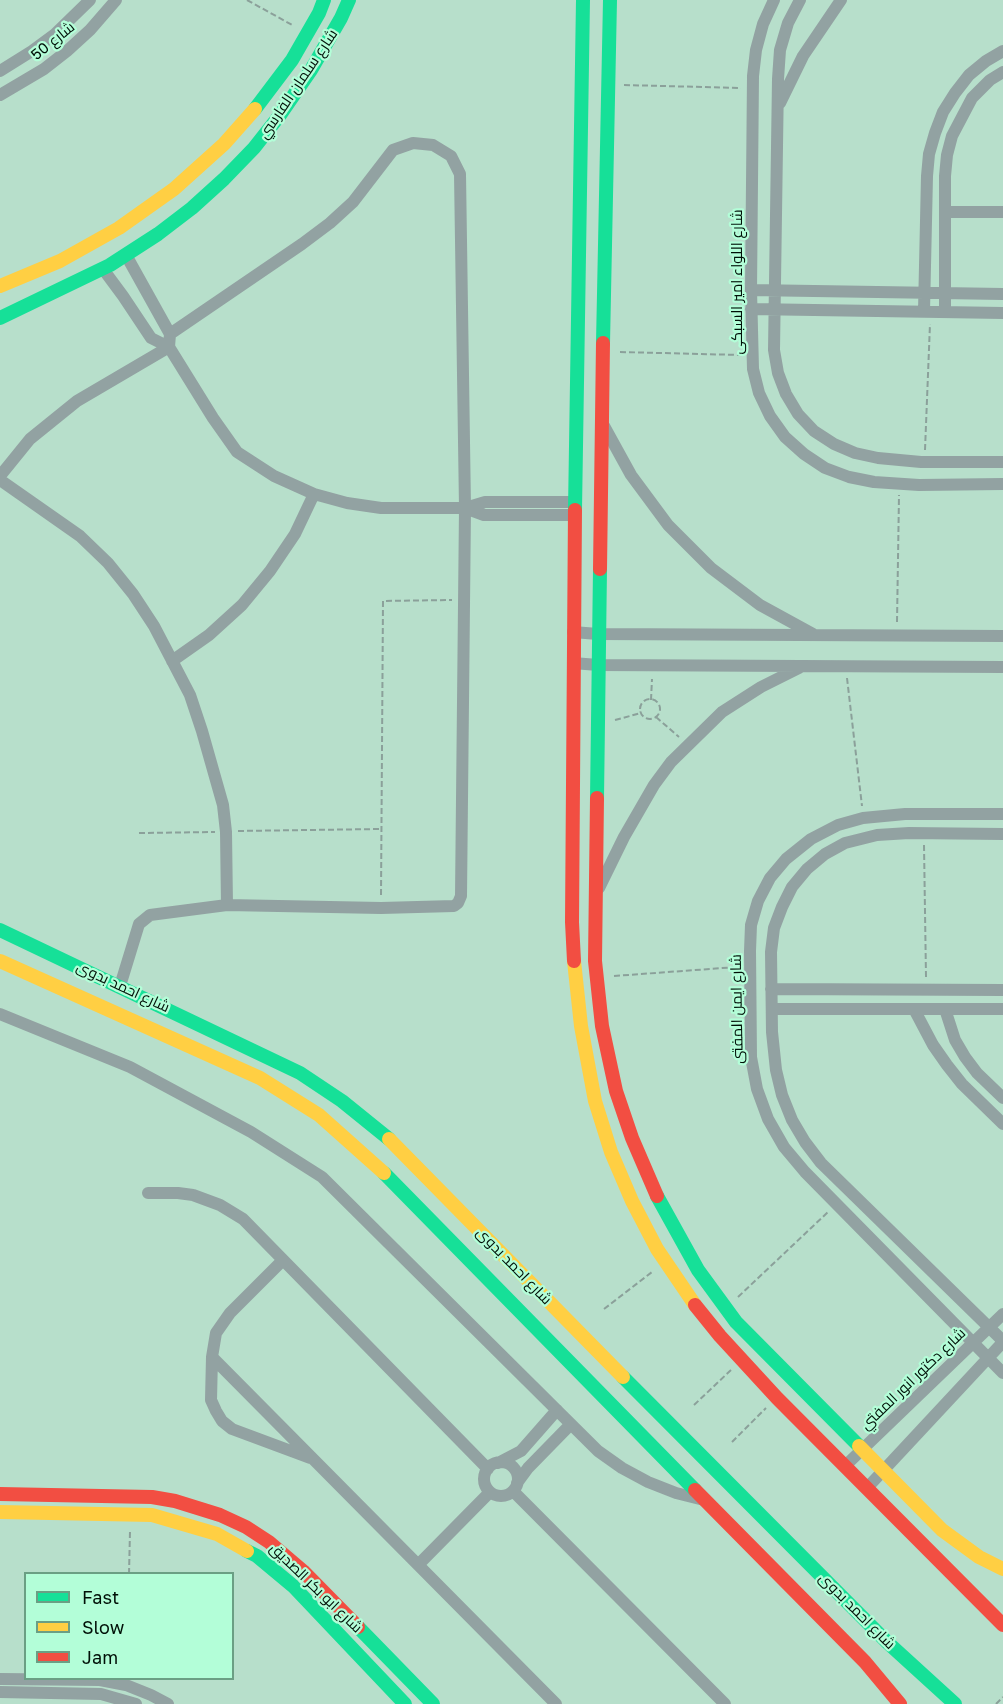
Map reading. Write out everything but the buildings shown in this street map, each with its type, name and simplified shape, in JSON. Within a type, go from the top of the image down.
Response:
[{"type":"street","name":"شارع 50","points":[[0,71],[55,34],[90,0]]},
{"type":"street","name":"شارع 50","points":[[0,95],[44,69],[67,51],[90,30],[116,0]]},
{"type":"street","name":"شارع سلمان الفارسي","points":[[0,286],[60,261],[119,228],[174,189],[224,144],[260,103],[291,60],[324,0]]},
{"type":"street","name":"شارع سلمان الفارسي","points":[[0,318],[103,269],[126,255],[192,208],[224,179],[254,148],[311,70],[349,0]]},
{"type":"street","points":[[583,0],[573,632],[572,922],[575,980],[584,1050],[595,1101],[611,1152],[632,1201],[686,1294],[777,1398],[1003,1625]]},
{"type":"street","points":[[610,0],[606,85],[595,961],[604,1037],[616,1091],[650,1184],[698,1270],[725,1309],[942,1530],[979,1557],[1003,1569]]},
{"type":"street","name":"شارع اللواء امير السبكى","points":[[774,0],[763,24],[756,50],[753,88],[750,309],[753,369],[759,393],[770,416],[785,437],[825,468],[849,477],[874,482],[1003,484]]},
{"type":"street","points":[[800,0],[788,23],[780,50],[774,350],[778,373],[786,394],[814,431],[834,444],[855,453],[878,458],[923,462],[1003,462]]},
{"type":"street","points":[[778,107],[803,56],[841,0]]},
{"type":"street","points":[[927,312],[924,293],[927,176],[929,154],[935,133],[943,112],[969,75],[1003,51]]},
{"type":"street","points":[[945,312],[946,165],[952,136],[972,98],[990,80],[1003,72]]},
{"type":"street","points":[[120,986],[139,924],[150,915],[227,904],[381,908],[454,906],[461,896],[465,508],[460,174],[451,156],[433,145],[413,143],[393,150],[353,202],[330,223],[170,334]]},
{"type":"street","points":[[945,212],[1003,212]]},
{"type":"street","points":[[126,255],[170,334],[169,347]]},
{"type":"street","points":[[103,269],[151,338],[169,347],[237,452],[274,476],[314,494],[347,503],[381,508],[465,508],[485,502],[575,509]]},
{"type":"street","points":[[750,290],[1003,294]]},
{"type":"street","points":[[750,309],[1003,313]]},
{"type":"street","points":[[0,476],[30,439],[77,401],[169,347]]},
{"type":"street","points":[[602,421],[631,475],[668,525],[711,568],[760,605],[814,635]]},
{"type":"street","points":[[919,484],[923,462]]},
{"type":"street","points":[[0,480],[80,536],[108,563],[133,594],[154,626],[190,696],[223,805],[226,831],[227,904]]},
{"type":"street","points":[[172,661],[209,635],[249,596],[270,571],[295,534],[314,494]]},
{"type":"street","points":[[573,632],[1003,636]]},
{"type":"street","points":[[573,663],[652,666],[1003,667]]},
{"type":"street","points":[[596,895],[624,837],[654,785],[687,744],[722,712],[761,687],[803,666]]},
{"type":"street","name":"شارع ايمن المفتى","points":[[1003,814],[905,814],[863,818],[838,825],[811,839],[786,859],[770,878],[758,901],[751,925],[750,966],[750,1057],[757,1089],[768,1119],[784,1147],[836,1204],[1003,1373]]},
{"type":"street","points":[[867,1488],[1003,1342],[821,1163],[792,1120],[782,1095],[776,1070],[771,989],[771,952],[774,928],[792,887],[807,869],[825,854],[845,843],[877,835],[1003,834]]},
{"type":"street","name":"شارع احمد بدوى","points":[[0,930],[300,1073],[342,1101],[395,1144],[887,1642],[955,1704]]},
{"type":"street","name":"شارع احمد بدوى","points":[[0,961],[260,1078],[319,1115],[371,1160],[865,1662],[900,1704]]},
{"type":"street","points":[[771,989],[1003,990]]},
{"type":"street","points":[[772,1009],[1003,1009]]},
{"type":"street","points":[[914,1009],[933,1045],[947,1065],[962,1084],[1003,1124]]},
{"type":"street","points":[[945,1009],[955,1040],[965,1057],[977,1073],[1003,1098]]},
{"type":"street","points":[[0,1014],[130,1067],[251,1131],[322,1177],[598,1451],[622,1468],[648,1482],[676,1493],[705,1500]]},
{"type":"street","points":[[147,1193],[193,1195],[220,1204],[243,1219],[493,1466]]},
{"type":"street","points":[[283,1260],[222,1322],[216,1333],[212,1357],[211,1400],[222,1421],[232,1429],[315,1459]]},
{"type":"street","name":"شارع دكتور انور المفتي","points":[[845,1466],[1003,1314]]},
{"type":"street","points":[[212,1357],[555,1704]]},
{"type":"street","points":[[557,1410],[521,1450],[493,1466],[484,1482],[490,1491],[500,1496],[515,1487],[534,1461],[571,1424]]},
{"type":"street","points":[[493,1466],[507,1464],[514,1469],[515,1487],[725,1704]]},
{"type":"street","points":[[418,1564],[490,1491]]},
{"type":"street","name":"شارع ابو بكر الصديق","points":[[0,1494],[153,1497],[175,1501],[219,1515],[246,1527],[269,1542],[303,1571],[433,1704]]},
{"type":"street","name":"شارع ابو بكر الصديق","points":[[0,1512],[131,1513],[173,1520],[217,1534],[256,1556],[292,1586],[405,1704]]},
{"type":"street","points":[[0,1679],[24,1679]]},
{"type":"street","points":[[100,1680],[126,1686],[168,1704]]},
{"type":"street","points":[[0,1692],[101,1694],[136,1704]]},
{"type":"path","points":[[247,0],[307,33]]},
{"type":"path","points":[[606,85],[753,88]]},
{"type":"path","points":[[923,462],[927,312]]},
{"type":"path","points":[[603,352],[752,355]]},
{"type":"path","points":[[896,635],[899,483]]},
{"type":"path","points":[[381,908],[383,601],[464,600]]},
{"type":"path","points":[[651,700],[652,666]]},
{"type":"path","points":[[845,666],[863,818]]},
{"type":"path","points":[[641,713],[643,704],[651,700],[658,703],[660,707],[656,717]]},
{"type":"path","points":[[597,724],[641,713]]},
{"type":"path","points":[[641,713],[646,718],[656,717],[687,744]]},
{"type":"path","points":[[139,833],[381,829]]},
{"type":"path","points":[[924,833],[926,990]]},
{"type":"path","points":[[597,978],[750,966]]},
{"type":"path","points":[[725,1309],[836,1204]]},
{"type":"path","points":[[604,1309],[666,1262]]},
{"type":"path","points":[[694,1405],[742,1360]]},
{"type":"path","points":[[732,1442],[777,1398]]},
{"type":"path","points":[[129,1572],[131,1513]]},
{"type":"path","points":[[996,1704],[1003,1697]]},
{"type":"traffic: fast","points":[[255,109],[292,60],[324,0]]},
{"type":"traffic: fast","points":[[0,318],[110,265],[158,234],[224,179],[254,148],[280,115],[311,70],[349,0]]},
{"type":"traffic: fast","points":[[575,510],[583,0]]},
{"type":"traffic: fast","points":[[603,343],[610,0]]},
{"type":"traffic: fast","points":[[597,798],[600,569]]},
{"type":"traffic: fast","points":[[0,930],[300,1073],[342,1101],[389,1139]]},
{"type":"traffic: fast","points":[[384,1173],[695,1490]]},
{"type":"traffic: fast","points":[[657,1196],[698,1270],[736,1322],[859,1446]]},
{"type":"traffic: fast","points":[[623,1377],[887,1642],[955,1704]]},
{"type":"traffic: fast","points":[[247,1551],[257,1556],[293,1586],[405,1704]]},
{"type":"traffic: fast","points":[[358,1627],[433,1704]]},
{"type":"traffic: slow","points":[[0,286],[60,261],[119,228],[174,189],[224,144],[255,109]]},
{"type":"traffic: slow","points":[[0,961],[260,1078],[319,1115],[384,1173]]},
{"type":"traffic: slow","points":[[574,961],[581,1026],[595,1101],[611,1152],[632,1201],[657,1249],[695,1305]]},
{"type":"traffic: slow","points":[[389,1139],[623,1377]]},
{"type":"traffic: slow","points":[[859,1446],[942,1530],[979,1557],[1003,1569]]},
{"type":"traffic: slow","points":[[0,1512],[152,1515],[217,1534],[247,1551]]},
{"type":"traffic: jam","points":[[600,569],[603,343]]},
{"type":"traffic: jam","points":[[574,961],[572,922],[575,510]]},
{"type":"traffic: jam","points":[[597,798],[595,961],[602,1026],[616,1091],[632,1138],[657,1196]]},
{"type":"traffic: jam","points":[[695,1305],[777,1398],[1003,1625]]},
{"type":"traffic: jam","points":[[695,1490],[865,1662],[900,1704]]},
{"type":"traffic: jam","points":[[0,1494],[152,1497],[175,1501],[220,1515],[246,1527],[269,1542],[303,1571],[358,1627]]}]
